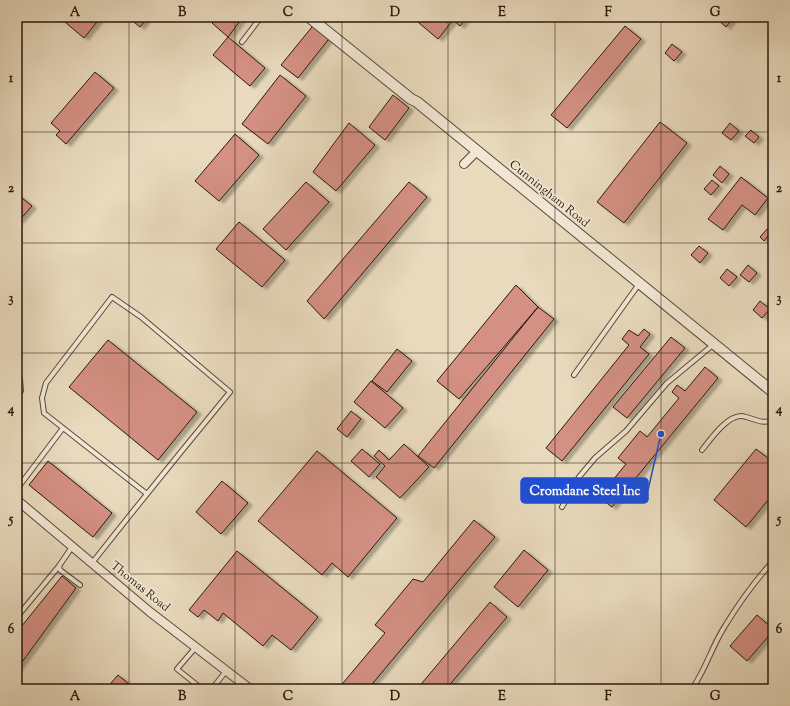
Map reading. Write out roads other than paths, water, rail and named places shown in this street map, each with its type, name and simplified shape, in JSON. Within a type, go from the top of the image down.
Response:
[{"type":"street","name":"Cunningham Road","points":[[309,17],[411,99],[417,102],[476,152],[773,392]]},
{"type":"street","points":[[464,164],[476,152]]},
{"type":"street","name":"Thomas Road","points":[[17,500],[150,612],[250,689]]},
{"type":"lane","points":[[242,42],[261,17]]},
{"type":"lane","points":[[574,375],[639,284]]},
{"type":"lane","points":[[92,564],[230,392],[141,317],[112,296],[46,383],[42,398],[44,413],[147,494]]},
{"type":"lane","points":[[562,507],[579,478],[595,458],[626,431],[667,383],[714,344]]},
{"type":"lane","points":[[17,376],[20,379],[21,391],[17,396]]},
{"type":"lane","points":[[702,450],[718,430],[728,421],[735,418],[742,416],[764,422],[773,420]]},
{"type":"lane","points":[[17,489],[63,428]]},
{"type":"lane","points":[[17,617],[59,566],[72,546]]},
{"type":"lane","points":[[692,689],[700,677],[724,627],[761,575],[773,561]]},
{"type":"lane","points":[[59,566],[60,570],[80,585]]},
{"type":"lane","points":[[196,647],[177,669],[202,689]]},
{"type":"lane","points":[[212,689],[226,670]]},
{"type":"place","name":"Cromdane Steel Inc","points":[[661,434]]}]
